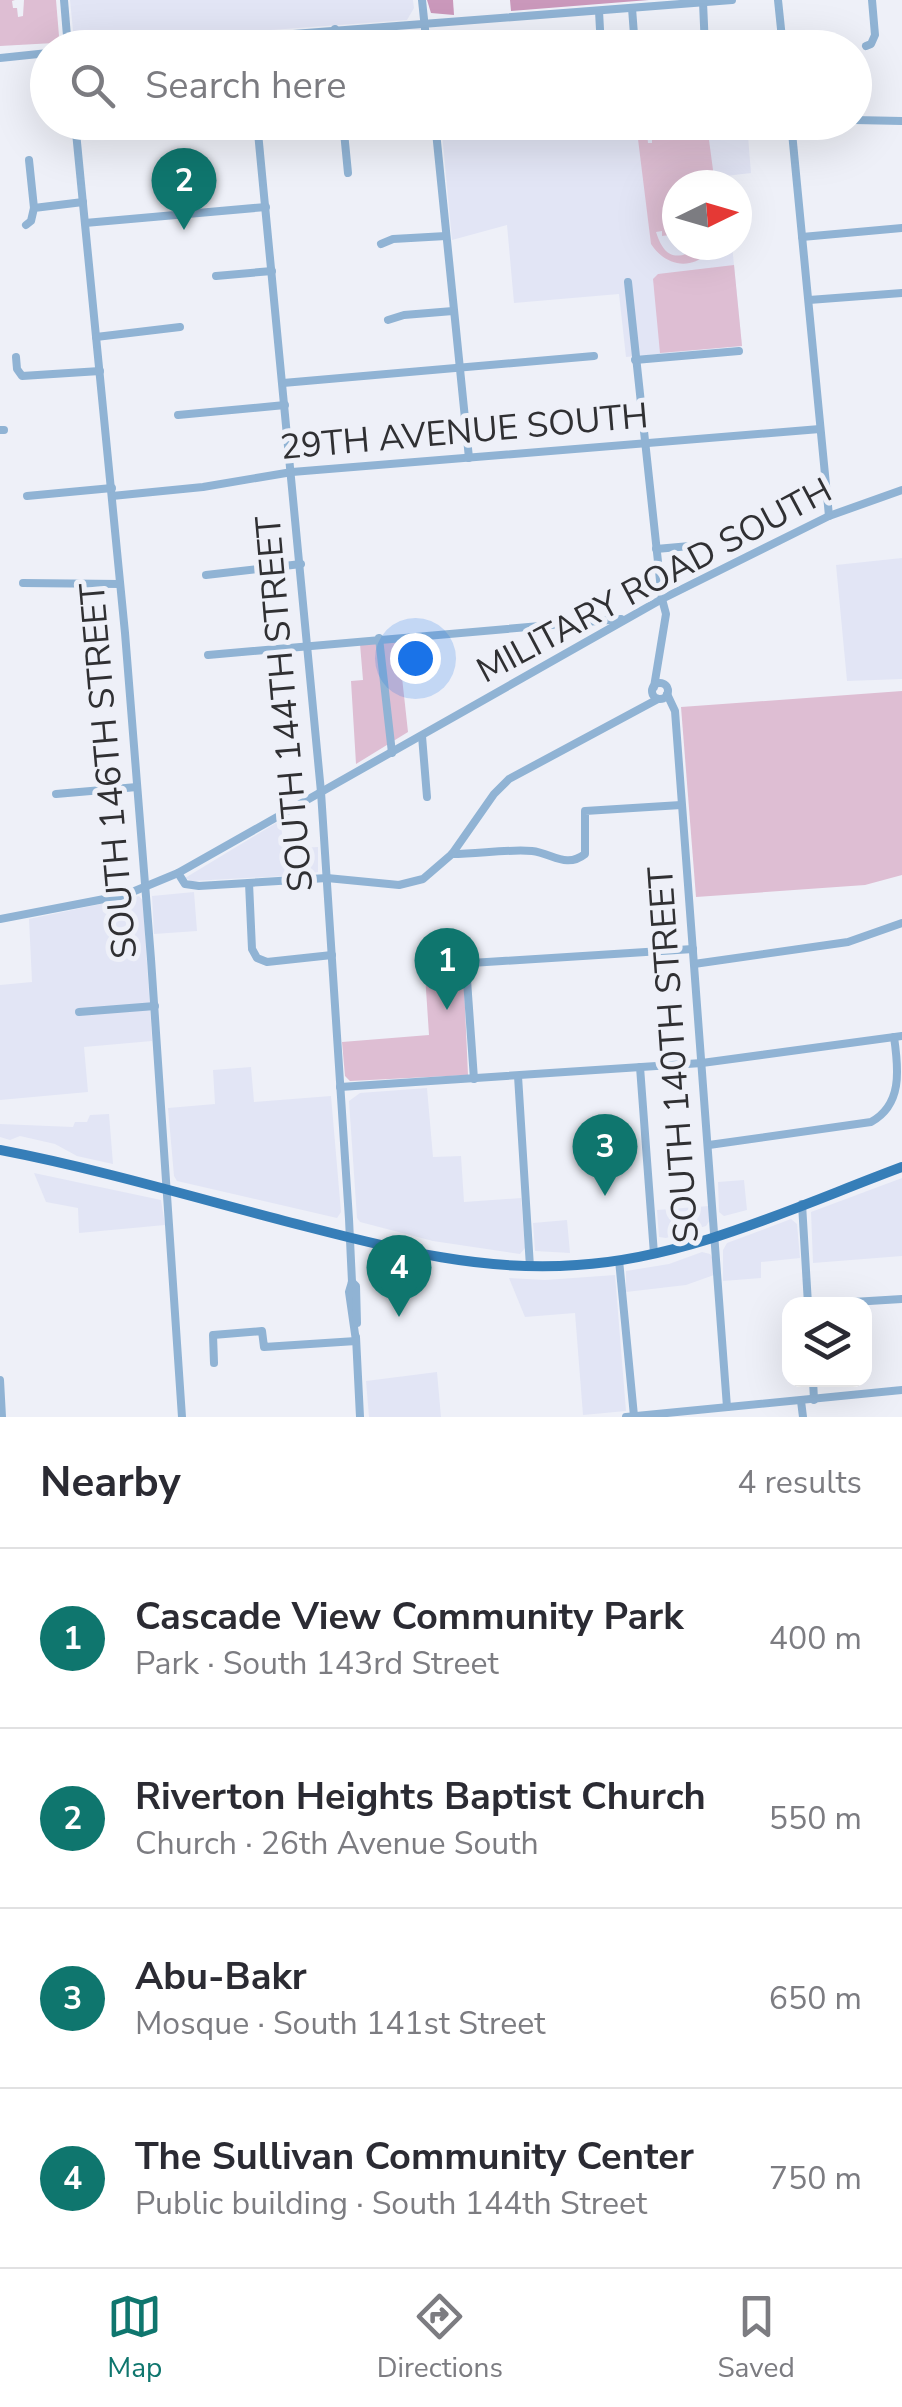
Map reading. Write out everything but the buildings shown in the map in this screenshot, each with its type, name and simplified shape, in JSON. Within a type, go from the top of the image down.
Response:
[{"type":"main road","points":[[0,1150],[447,1260],[530,1267],[654,1254],[715,1236],[902,1167]]},
{"type":"street","points":[[64,0],[66,30]]},
{"type":"street","points":[[422,0],[426,30]]},
{"type":"street","points":[[323,30],[732,0]]},
{"type":"street","points":[[778,0],[781,30]]},
{"type":"street","points":[[872,0],[872,44]]},
{"type":"street","points":[[702,2],[704,30]]},
{"type":"street","points":[[632,8],[634,30]]},
{"type":"street","points":[[598,11],[599,30]]},
{"type":"street","points":[[0,58],[30,55]]},
{"type":"street","points":[[872,120],[902,120]]},
{"type":"street","name":"SOUTH 146TH STREET","points":[[77,140],[146,888],[182,1417]]},
{"type":"street","name":"SOUTH 144TH STREET","points":[[259,140],[322,792],[360,1417]]},
{"type":"street","points":[[345,140],[348,173]]},
{"type":"street","points":[[437,140],[468,458]]},
{"type":"street","points":[[793,140],[829,516]]},
{"type":"street","points":[[26,225],[34,208],[29,160]]},
{"type":"street","points":[[34,208],[83,202]]},
{"type":"street","points":[[85,223],[266,207]]},
{"type":"street","points":[[802,237],[902,228]]},
{"type":"street","points":[[381,244],[393,239],[446,236]]},
{"type":"street","points":[[216,276],[272,271]]},
{"type":"street","name":"SOUTH 140TH STREET","points":[[628,282],[666,614],[658,668],[661,693],[675,711],[710,1145],[720,1411]]},
{"type":"street","points":[[809,300],[902,293]]},
{"type":"street","points":[[388,320],[452,311]]},
{"type":"street","points":[[96,337],[180,327]]},
{"type":"street","points":[[635,360],[740,351]]},
{"type":"street","points":[[283,383],[594,356]]},
{"type":"street","points":[[16,357],[19,374],[26,376],[100,371]]},
{"type":"street","points":[[178,415],[285,405]]},
{"type":"street","name":"29TH AVENUE SOUTH","points":[[27,496],[203,487],[292,472],[820,429]]},
{"type":"street","name":"MILITARY ROAD SOUTH","points":[[0,919],[146,888],[662,599],[829,516],[902,490]]},
{"type":"street","points":[[656,549],[690,546]]},
{"type":"street","points":[[206,575],[301,564]]},
{"type":"street","points":[[22,583],[120,584]]},
{"type":"street","points":[[208,655],[626,619]]},
{"type":"street","points":[[380,638],[392,753]]},
{"type":"street","points":[[178,872],[190,885],[327,878],[386,884],[412,882],[433,874],[452,854],[509,779],[639,709],[661,693]]},
{"type":"street","points":[[422,736],[427,797]]},
{"type":"street","points":[[56,794],[137,787]]},
{"type":"street","points":[[452,854],[535,851],[561,861],[580,858],[585,854],[585,811],[682,805]]},
{"type":"street","points":[[248,884],[252,949],[257,958],[268,962],[332,955]]},
{"type":"street","points":[[694,964],[848,942],[902,923]]},
{"type":"street","points":[[474,1079],[466,966],[480,960],[693,948]]},
{"type":"street","points":[[79,1012],[155,1006]]},
{"type":"street","points":[[340,1087],[702,1063],[898,1036],[902,1085],[890,1111],[871,1122],[710,1145]]},
{"type":"street","points":[[640,1068],[654,1254]]},
{"type":"street","points":[[518,1076],[530,1267]]},
{"type":"street","points":[[802,1204],[808,1297]]},
{"type":"street","points":[[619,1260],[634,1416]]},
{"type":"street","points":[[872,1301],[902,1300]]},
{"type":"street","points":[[214,1362],[212,1335],[262,1331],[264,1347],[356,1341]]},
{"type":"street","points":[[0,1380],[2,1417]]},
{"type":"street","points":[[813,1387],[814,1400]]},
{"type":"street","points":[[626,1417],[720,1411],[902,1390]]},
{"type":"street","points":[[801,1401],[803,1417]]},
{"type":"shaded area","points":[[0,0],[15,0],[13,8],[17,8],[18,17],[23,16],[24,0],[56,0],[58,30],[30,30],[30,44],[0,46]]},
{"type":"shaded area","points":[[70,0],[413,0],[414,8],[407,20],[271,30],[73,30]]},
{"type":"shaded area","points":[[427,0],[453,0],[454,15],[431,13]]},
{"type":"shaded area","points":[[510,0],[649,0],[511,11]]},
{"type":"shaded area","points":[[443,140],[748,140],[751,170],[662,170],[662,260],[733,260],[742,346],[626,357],[619,294],[514,303],[507,225],[452,240]]},
{"type":"shaded area","points":[[638,140],[709,140],[713,170],[662,170],[662,231],[656,232],[662,256],[651,244]]},
{"type":"shaded area","points":[[669,260],[698,260],[683,264]]},
{"type":"shaded area","points":[[734,265],[742,346],[660,353],[653,279],[658,274]]},
{"type":"shaded area","points":[[902,558],[902,679],[847,681],[836,565]]},
{"type":"shaded area","points":[[398,641],[408,732],[356,764],[351,681],[363,680],[360,644]]},
{"type":"shaded area","points":[[902,691],[902,875],[865,885],[696,897],[681,707]]},
{"type":"shaded area","points":[[281,820],[285,876],[192,881],[185,878]]},
{"type":"shaded area","points":[[318,847],[318,872],[303,875],[301,848]]},
{"type":"shaded area","points":[[194,892],[197,931],[154,934],[152,896]]},
{"type":"shaded area","points":[[139,896],[143,901],[152,1041],[84,1047],[88,1092],[0,1100],[0,985],[32,982],[29,919]]},
{"type":"shaded area","points":[[457,956],[463,963],[468,1075],[350,1081],[345,1076],[342,1042],[429,1035],[424,959]]},
{"type":"shaded area","points":[[251,1067],[254,1102],[331,1096],[341,1212],[337,1218],[177,1181],[174,1176],[168,1108],[215,1104],[213,1070]]},
{"type":"shaded area","points":[[427,1088],[433,1157],[461,1156],[464,1202],[521,1198],[525,1248],[520,1254],[433,1241],[357,1218],[349,1101],[360,1093]]},
{"type":"shaded area","points":[[109,1114],[113,1164],[77,1156],[55,1144],[20,1136],[10,1140],[0,1137],[0,1124],[73,1127],[75,1122],[87,1122],[90,1115]]},
{"type":"shaded area","points":[[34,1173],[161,1200],[165,1225],[79,1233],[78,1208],[46,1202]]},
{"type":"shaded area","points":[[902,1178],[902,1256],[813,1263],[811,1212]]},
{"type":"shaded area","points":[[744,1180],[747,1210],[724,1216],[719,1212],[718,1182]]},
{"type":"shaded area","points":[[709,1206],[710,1220],[706,1226],[659,1237],[657,1210]]},
{"type":"shaded area","points":[[791,1219],[797,1224],[800,1258],[761,1262],[761,1278],[723,1281],[723,1250],[727,1243]]},
{"type":"shaded area","points":[[567,1220],[570,1253],[535,1251],[533,1223]]},
{"type":"shaded area","points":[[702,1252],[713,1259],[714,1275],[686,1285],[626,1292],[626,1271],[669,1264]]},
{"type":"shaded area","points":[[615,1275],[626,1411],[583,1415],[575,1313],[525,1317],[509,1278],[545,1280]]},
{"type":"shaded area","points":[[437,1372],[441,1417],[369,1417],[366,1381]]},
{"type":"place","name":"Riverton Heights Baptist Church","points":[[184,230]]},
{"type":"place","name":"Cascade View Community Park","points":[[447,1010]]},
{"type":"place","name":"Abu-Bakr","points":[[605,1196]]},
{"type":"place","name":"The Sullivan Community Center","points":[[399,1317]]}]
